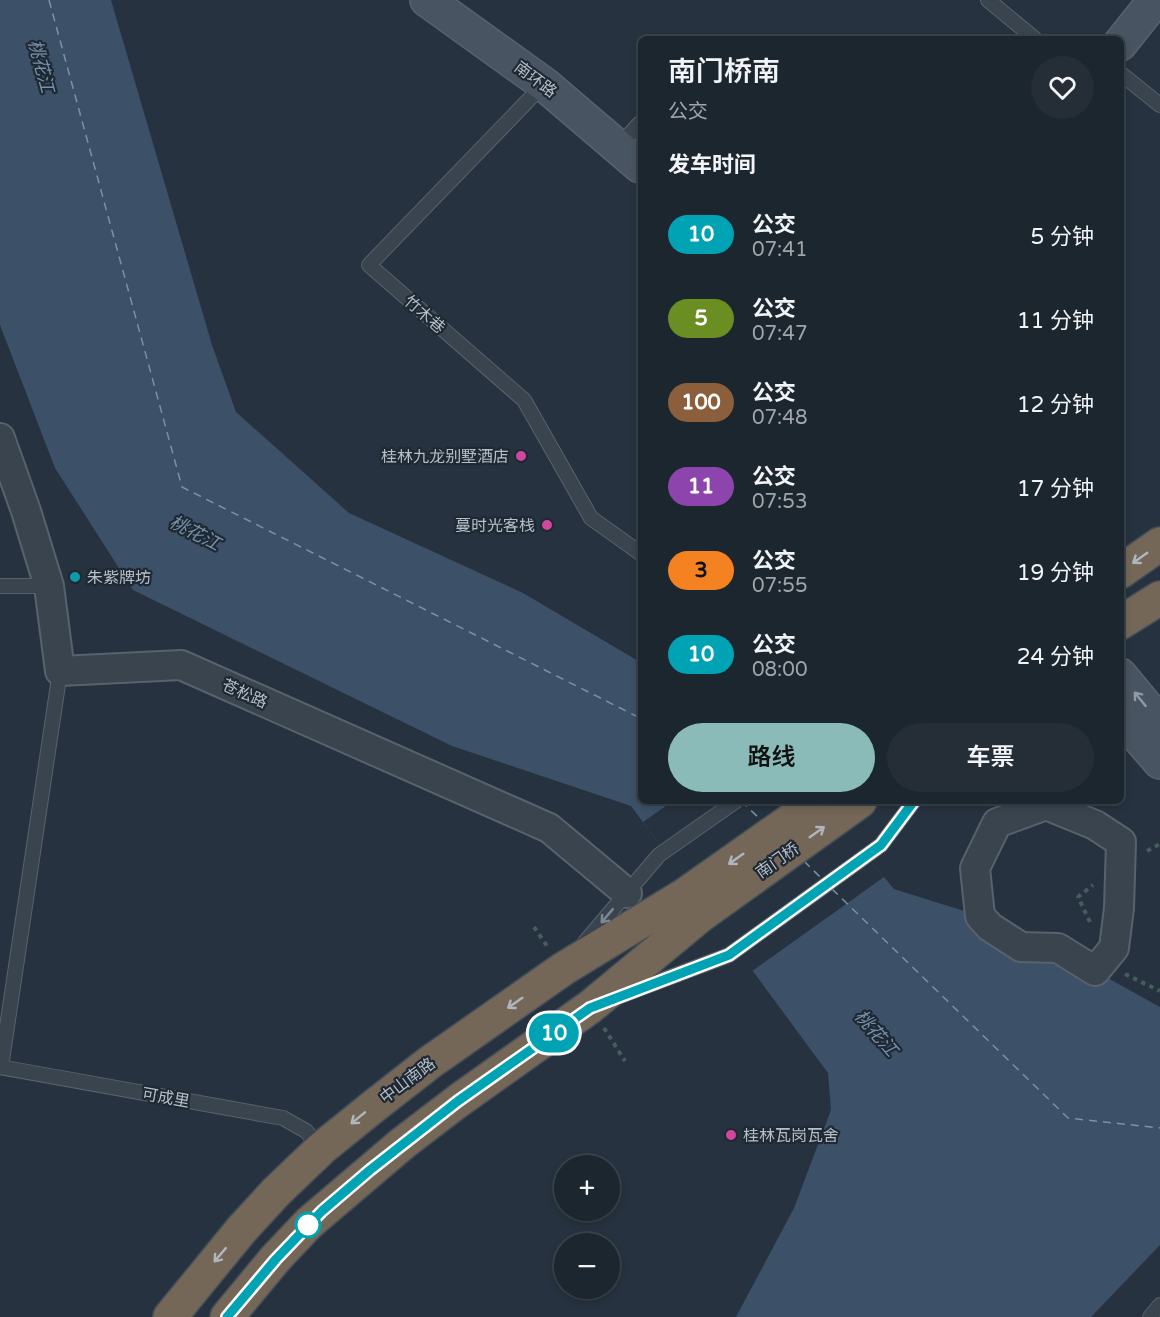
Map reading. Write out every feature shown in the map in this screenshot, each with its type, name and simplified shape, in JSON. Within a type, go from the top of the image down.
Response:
[{"type":"highway","points":[[1124,569],[1160,544]]},
{"type":"highway","points":[[1124,620],[1160,598]]},
{"type":"highway","name":"南门桥","points":[[693,904],[814,804]]},
{"type":"highway","name":"南门桥","points":[[693,904],[855,804]]},
{"type":"highway","points":[[227,1317],[296,1238],[353,1184],[458,1101],[590,1008],[693,904]]},
{"type":"highway","name":"中山南路","points":[[170,1317],[242,1229],[322,1148],[429,1063],[563,969],[693,904]]},
{"type":"main road","name":"南环路","points":[[427,0],[544,84],[629,156]]},
{"type":"main road","points":[[1124,38],[1151,1]]},
{"type":"main road","points":[[1124,680],[1160,723]]},
{"type":"main road","points":[[1124,721],[1160,762]]},
{"type":"street","points":[[0,438],[49,586],[60,671]]},
{"type":"street","name":"苍松路","points":[[60,671],[181,664],[549,828],[627,893]]},
{"type":"street","points":[[1046,805],[1095,825],[1121,842],[1119,908],[1114,948],[1095,971],[1058,948],[1021,947],[990,927],[980,916],[975,868],[997,823],[1046,805]]},
{"type":"lane","points":[[988,0],[1031,36]]},
{"type":"lane","points":[[1124,76],[1160,105]]},
{"type":"lane","name":"竹木巷","points":[[544,84],[369,265],[524,400],[591,518],[638,552]]},
{"type":"lane","points":[[629,156],[638,129]]},
{"type":"lane","points":[[0,586],[49,586]]},
{"type":"lane","points":[[0,1067],[60,671]]},
{"type":"lane","points":[[563,969],[659,855],[732,804]]},
{"type":"lane","points":[[590,1008],[729,955],[881,845],[912,804]]},
{"type":"lane","name":"可成里","points":[[0,1067],[283,1119],[306,1131],[322,1148]]},
{"type":"lane","points":[[1150,1317],[1160,1305]]},
{"type":"water","name":"桃花江","points":[[0,0],[111,0],[212,345],[236,412],[349,513],[523,593],[638,661],[638,804],[823,804],[894,889],[980,916],[1095,971],[1160,1007],[1160,1245],[1091,1317],[736,1317],[794,1208],[831,1110],[828,1073],[631,806],[452,746],[133,590],[55,468],[0,325]]},
{"type":"pier","points":[[669,804],[823,804],[884,877],[752,971],[643,822]]},
{"type":"ferry route","points":[[49,0],[182,487],[638,717]]},
{"type":"ferry route","points":[[744,804],[761,820]]},
{"type":"ferry route","points":[[804,861],[822,879]]},
{"type":"ferry route","points":[[832,889],[1068,1118],[1160,1128]]},
{"type":"bus line","name":"10","points":[[227,1317],[309,1223],[344,1191],[458,1101],[590,1008],[729,955],[881,845],[912,804]]},
{"type":"place","name":"桂林九龙别墅酒店","points":[[521,456]]},
{"type":"place","name":"蔓时光客栈","points":[[547,525]]},
{"type":"place","name":"朱紫牌坊","points":[[75,577]]},
{"type":"place","name":"桂林瓦岗瓦舍","points":[[731,1135]]}]
